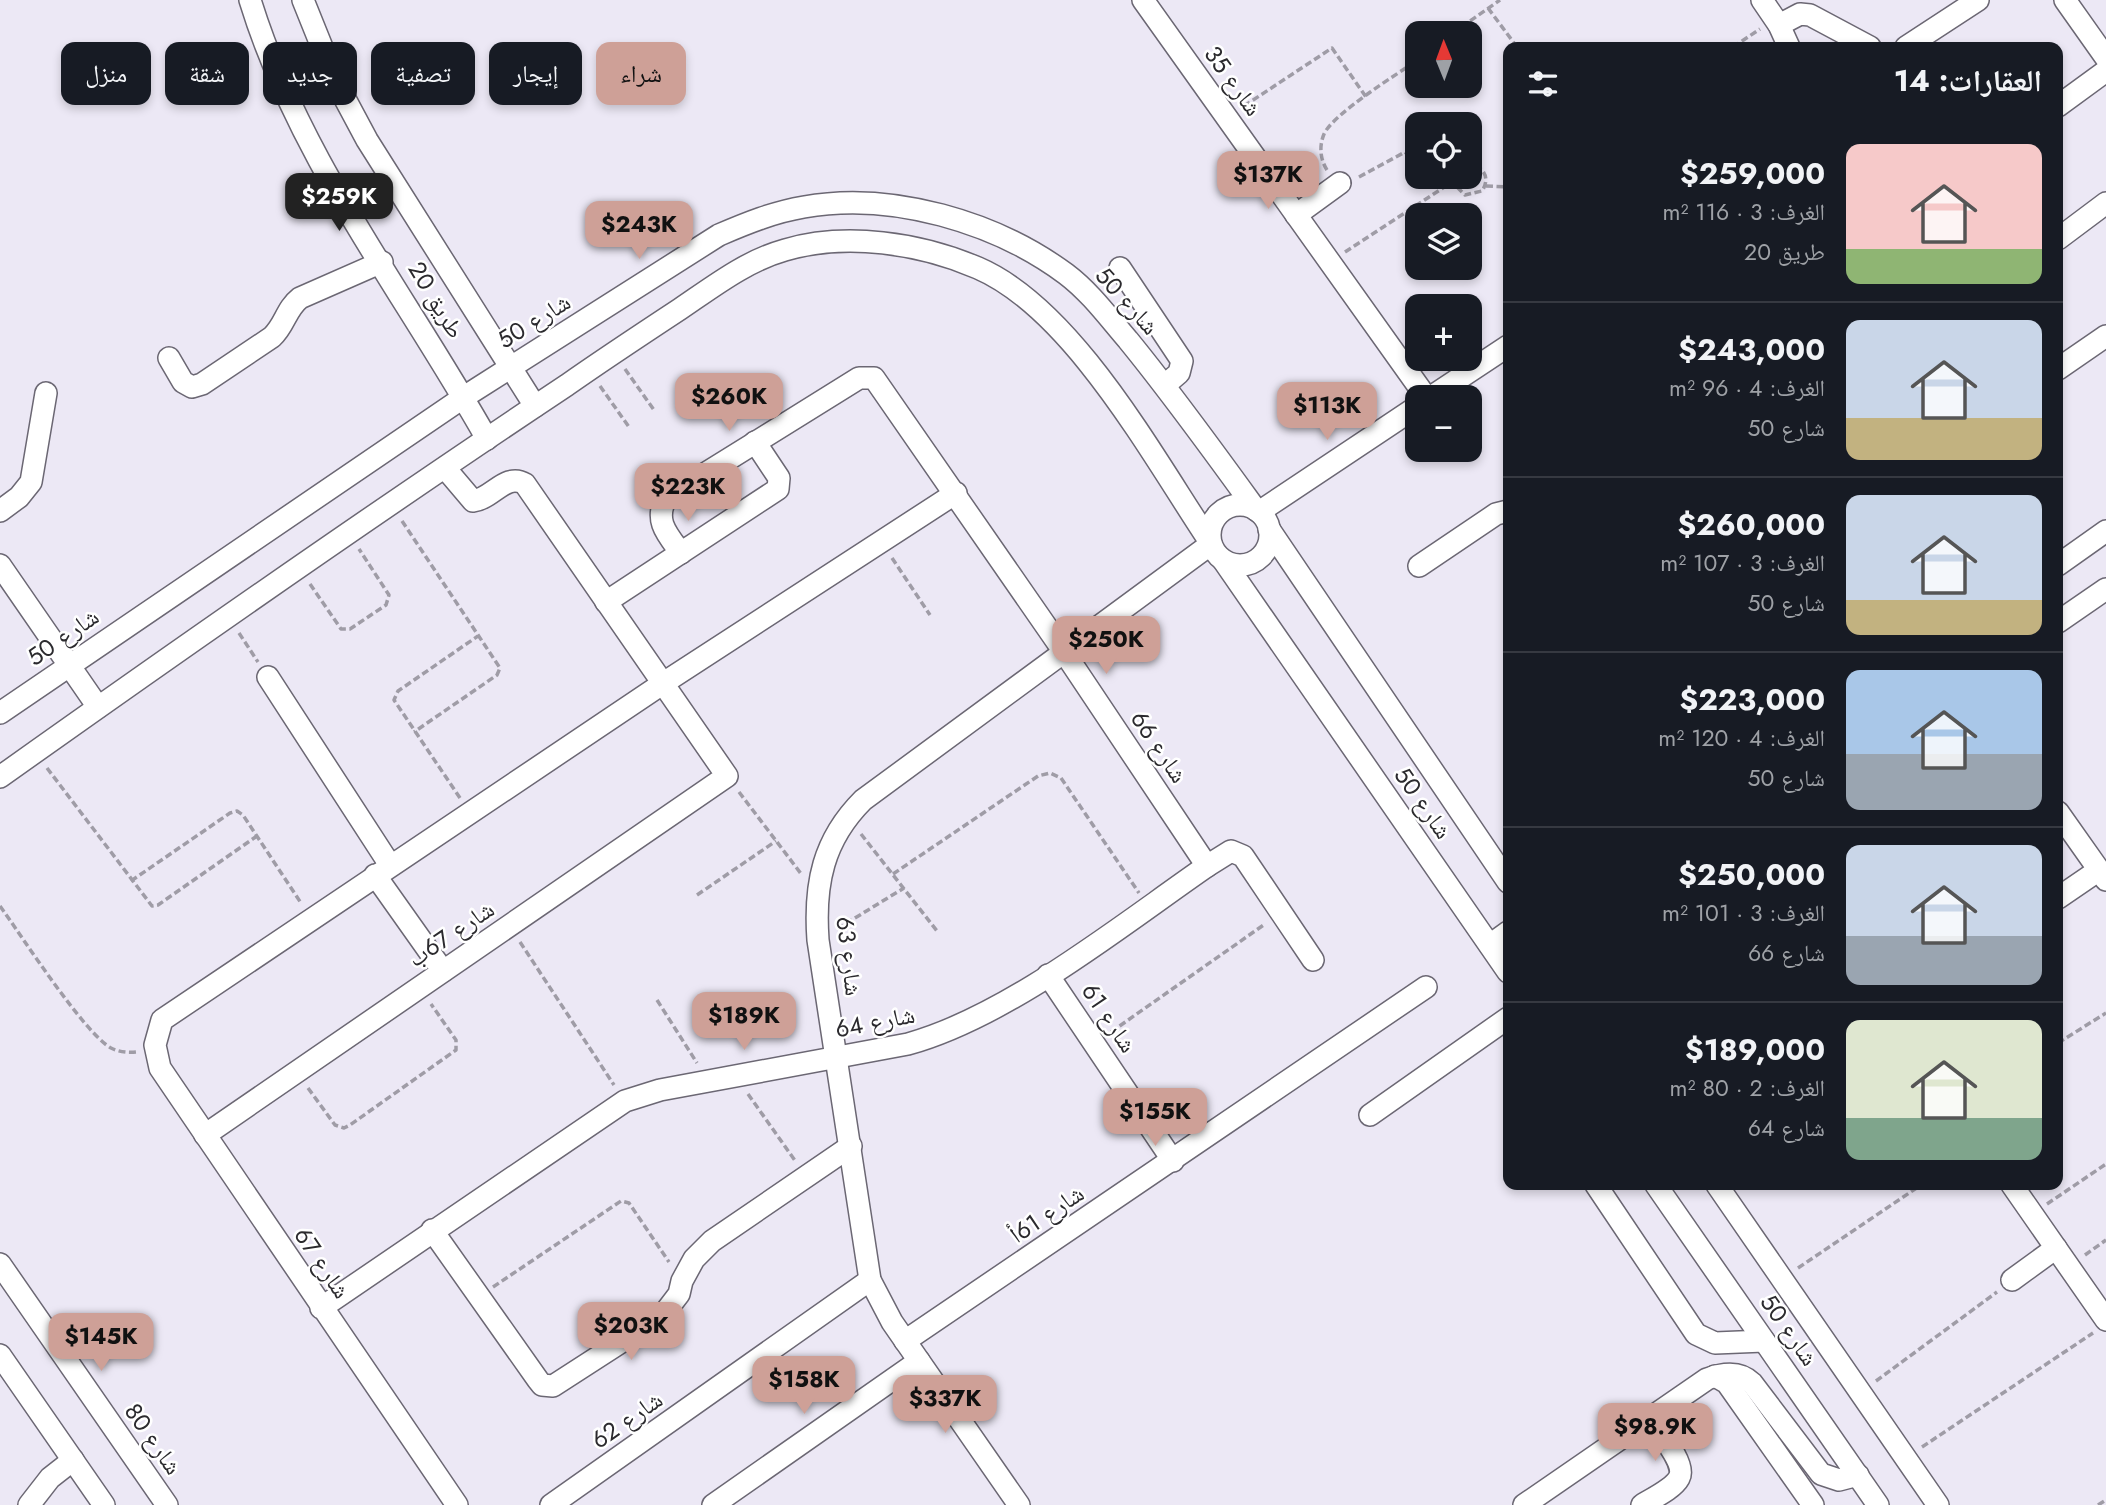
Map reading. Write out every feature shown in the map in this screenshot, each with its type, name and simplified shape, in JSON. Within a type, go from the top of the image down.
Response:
[{"type":"street","name":"طريق 20","points":[[250,0],[288,103],[487,439]]},
{"type":"street","name":"طريق 20","points":[[303,0],[336,82],[367,140],[535,406]]},
{"type":"street","name":"شارع 35","points":[[1143,0],[1420,385]]},
{"type":"street","points":[[1762,0],[1778,22],[1787,42]]},
{"type":"street","points":[[1914,42],[1978,0]]},
{"type":"street","points":[[2065,0],[2106,58]]},
{"type":"street","points":[[1778,22],[1800,14],[1811,15],[1861,42]]},
{"type":"street","points":[[2063,102],[2106,71]]},
{"type":"street","points":[[1296,215],[1340,183]]},
{"type":"street","name":"شارع 50","points":[[0,713],[464,397],[719,235],[772,215],[806,206],[852,203],[898,206],[985,230],[1027,249],[1076,284],[1165,385],[1261,517],[1503,874]]},
{"type":"street","points":[[2063,235],[2106,203]]},
{"type":"street","name":"شارع 50","points":[[0,778],[299,568],[743,266],[786,249],[832,242],[878,243],[931,250],[981,269],[1027,298],[1065,335],[1096,372],[1215,549],[1503,964]]},
{"type":"street","points":[[169,358],[183,382],[192,387],[202,384],[272,337],[281,328],[291,306],[300,298],[382,262]]},
{"type":"street","points":[[1120,268],[1182,360],[1179,373],[1165,385]]},
{"type":"street","points":[[2063,366],[2106,336]]},
{"type":"street","points":[[1448,385],[1503,349]]},
{"type":"street","name":"شارع 66","points":[[755,442],[859,378],[869,376],[878,380],[1207,866]]},
{"type":"street","points":[[0,511],[19,497],[31,482],[46,393]]},
{"type":"street","points":[[1261,517],[1405,415]]},
{"type":"street","points":[[606,602],[681,553],[778,489],[779,478],[755,442],[666,498],[659,517],[661,526],[681,553]]},
{"type":"street","points":[[445,468],[473,501],[513,480],[524,484],[727,776]]},
{"type":"street","points":[[155,1045],[162,1020],[170,1012],[662,684],[956,493]]},
{"type":"street","points":[[1239,505],[1261,517],[1268,546],[1257,560],[1240,565],[1215,549],[1212,524],[1222,510],[1239,505]]},
{"type":"street","points":[[1419,566],[1496,514],[1503,512]]},
{"type":"street","points":[[2063,561],[2106,531]]},
{"type":"street","name":"شارع 63","points":[[905,1341],[870,1280],[818,940],[817,893],[821,865],[832,839],[847,816],[863,800],[1064,652],[1215,549]]},
{"type":"street","points":[[0,565],[98,707]]},
{"type":"street","points":[[2063,619],[2106,589]]},
{"type":"street","points":[[268,677],[443,971]]},
{"type":"street","name":"شارع 67ب","points":[[205,1135],[727,776]]},
{"type":"street","points":[[2063,819],[2102,875],[2063,895]]},
{"type":"street","points":[[1207,866],[1227,853],[1240,853],[1313,960]]},
{"type":"street","name":"شارع 64","points":[[321,1308],[625,1101],[707,1080],[942,1035],[1048,975],[1207,866]]},
{"type":"street","points":[[1490,945],[1503,936]]},
{"type":"street","name":"شارع 61","points":[[1048,975],[1173,1161]]},
{"type":"street","name":"شارع 61أ","points":[[905,1341],[1426,987]]},
{"type":"street","points":[[1370,1115],[1503,1022]]},
{"type":"street","name":"شارع 67","points":[[155,1045],[160,1069],[457,1505]]},
{"type":"street","points":[[432,1230],[538,1380],[547,1387],[560,1384],[663,1315],[679,1294],[682,1281],[694,1259],[712,1241],[851,1146]]},
{"type":"street","points":[[1599,1190],[1696,1334],[1715,1343],[1764,1340]]},
{"type":"street","name":"شارع 50","points":[[1659,1190],[1878,1505]]},
{"type":"street","name":"شارع 50","points":[[1720,1190],[1938,1505]]},
{"type":"street","points":[[2015,1190],[2069,1267],[2100,1326]]},
{"type":"street","points":[[2012,1280],[2056,1248]]},
{"type":"street","name":"شارع 80","points":[[0,1264],[167,1505]]},
{"type":"street","name":"شارع 62","points":[[551,1505],[870,1280]]},
{"type":"street","points":[[905,1341],[1019,1505]]},
{"type":"street","points":[[0,1355],[103,1505]]},
{"type":"street","points":[[713,1505],[919,1361]]},
{"type":"street","points":[[1524,1505],[1715,1376],[1733,1374],[1747,1378],[1821,1474],[1839,1480],[1858,1475]]},
{"type":"street","points":[[1715,1376],[1727,1383],[1813,1505]]},
{"type":"street","points":[[1642,1505],[1678,1480],[1681,1472],[1679,1463],[1650,1419]]},
{"type":"street","points":[[29,1505],[50,1478],[73,1460]]},
{"type":"path","points":[[1470,21],[1500,0]]},
{"type":"path","points":[[1488,8],[1513,42]]},
{"type":"path","points":[[1742,42],[1778,22]]},
{"type":"path","points":[[1227,117],[1332,48],[1366,97]]},
{"type":"path","points":[[1405,69],[1331,124],[1321,144],[1324,167],[1340,183],[1375,171],[1405,152]]},
{"type":"path","points":[[1461,189],[1465,195],[1477,194],[1485,186],[1482,169]]},
{"type":"path","points":[[1485,186],[1503,187]]},
{"type":"path","points":[[1330,262],[1439,189]]},
{"type":"path","points":[[614,353],[654,410]]},
{"type":"path","points":[[589,370],[629,427]]},
{"type":"path","points":[[391,505],[499,665],[498,673],[414,732]]},
{"type":"path","points":[[299,568],[341,629],[350,629],[386,605],[389,595],[349,534]]},
{"type":"path","points":[[881,542],[930,615]]},
{"type":"path","points":[[229,617],[268,677]]},
{"type":"path","points":[[470,812],[395,703],[396,694],[478,636]]},
{"type":"path","points":[[35,752],[149,905],[158,905],[257,836]]},
{"type":"path","points":[[893,874],[1038,776],[1050,773],[1060,778],[1149,906]]},
{"type":"path","points":[[727,776],[817,893]]},
{"type":"path","points":[[131,881],[230,813],[243,815],[311,918]]},
{"type":"path","points":[[847,816],[937,931]]},
{"type":"path","points":[[697,895],[776,841]]},
{"type":"path","points":[[818,940],[904,888]]},
{"type":"path","points":[[0,906],[80,1016],[108,1047],[132,1053],[155,1045]]},
{"type":"path","points":[[1094,1043],[1281,913]]},
{"type":"path","points":[[509,926],[625,1101]]},
{"type":"path","points":[[297,1072],[335,1125],[344,1128],[350,1125],[456,1050],[456,1040],[419,988]]},
{"type":"path","points":[[657,1000],[707,1080]]},
{"type":"path","points":[[2063,1040],[2106,1013]]},
{"type":"path","points":[[735,1075],[806,1177]]},
{"type":"path","points":[[2032,1214],[2106,1164]]},
{"type":"path","points":[[1782,1280],[1914,1190]]},
{"type":"path","points":[[479,1296],[621,1200],[629,1203],[682,1281]]},
{"type":"path","points":[[2069,1267],[2106,1240]]},
{"type":"path","points":[[1860,1392],[2012,1280]]},
{"type":"path","points":[[1905,1458],[2100,1326]]},
{"type":"path","points":[[2098,1505],[2106,1500]]}]
